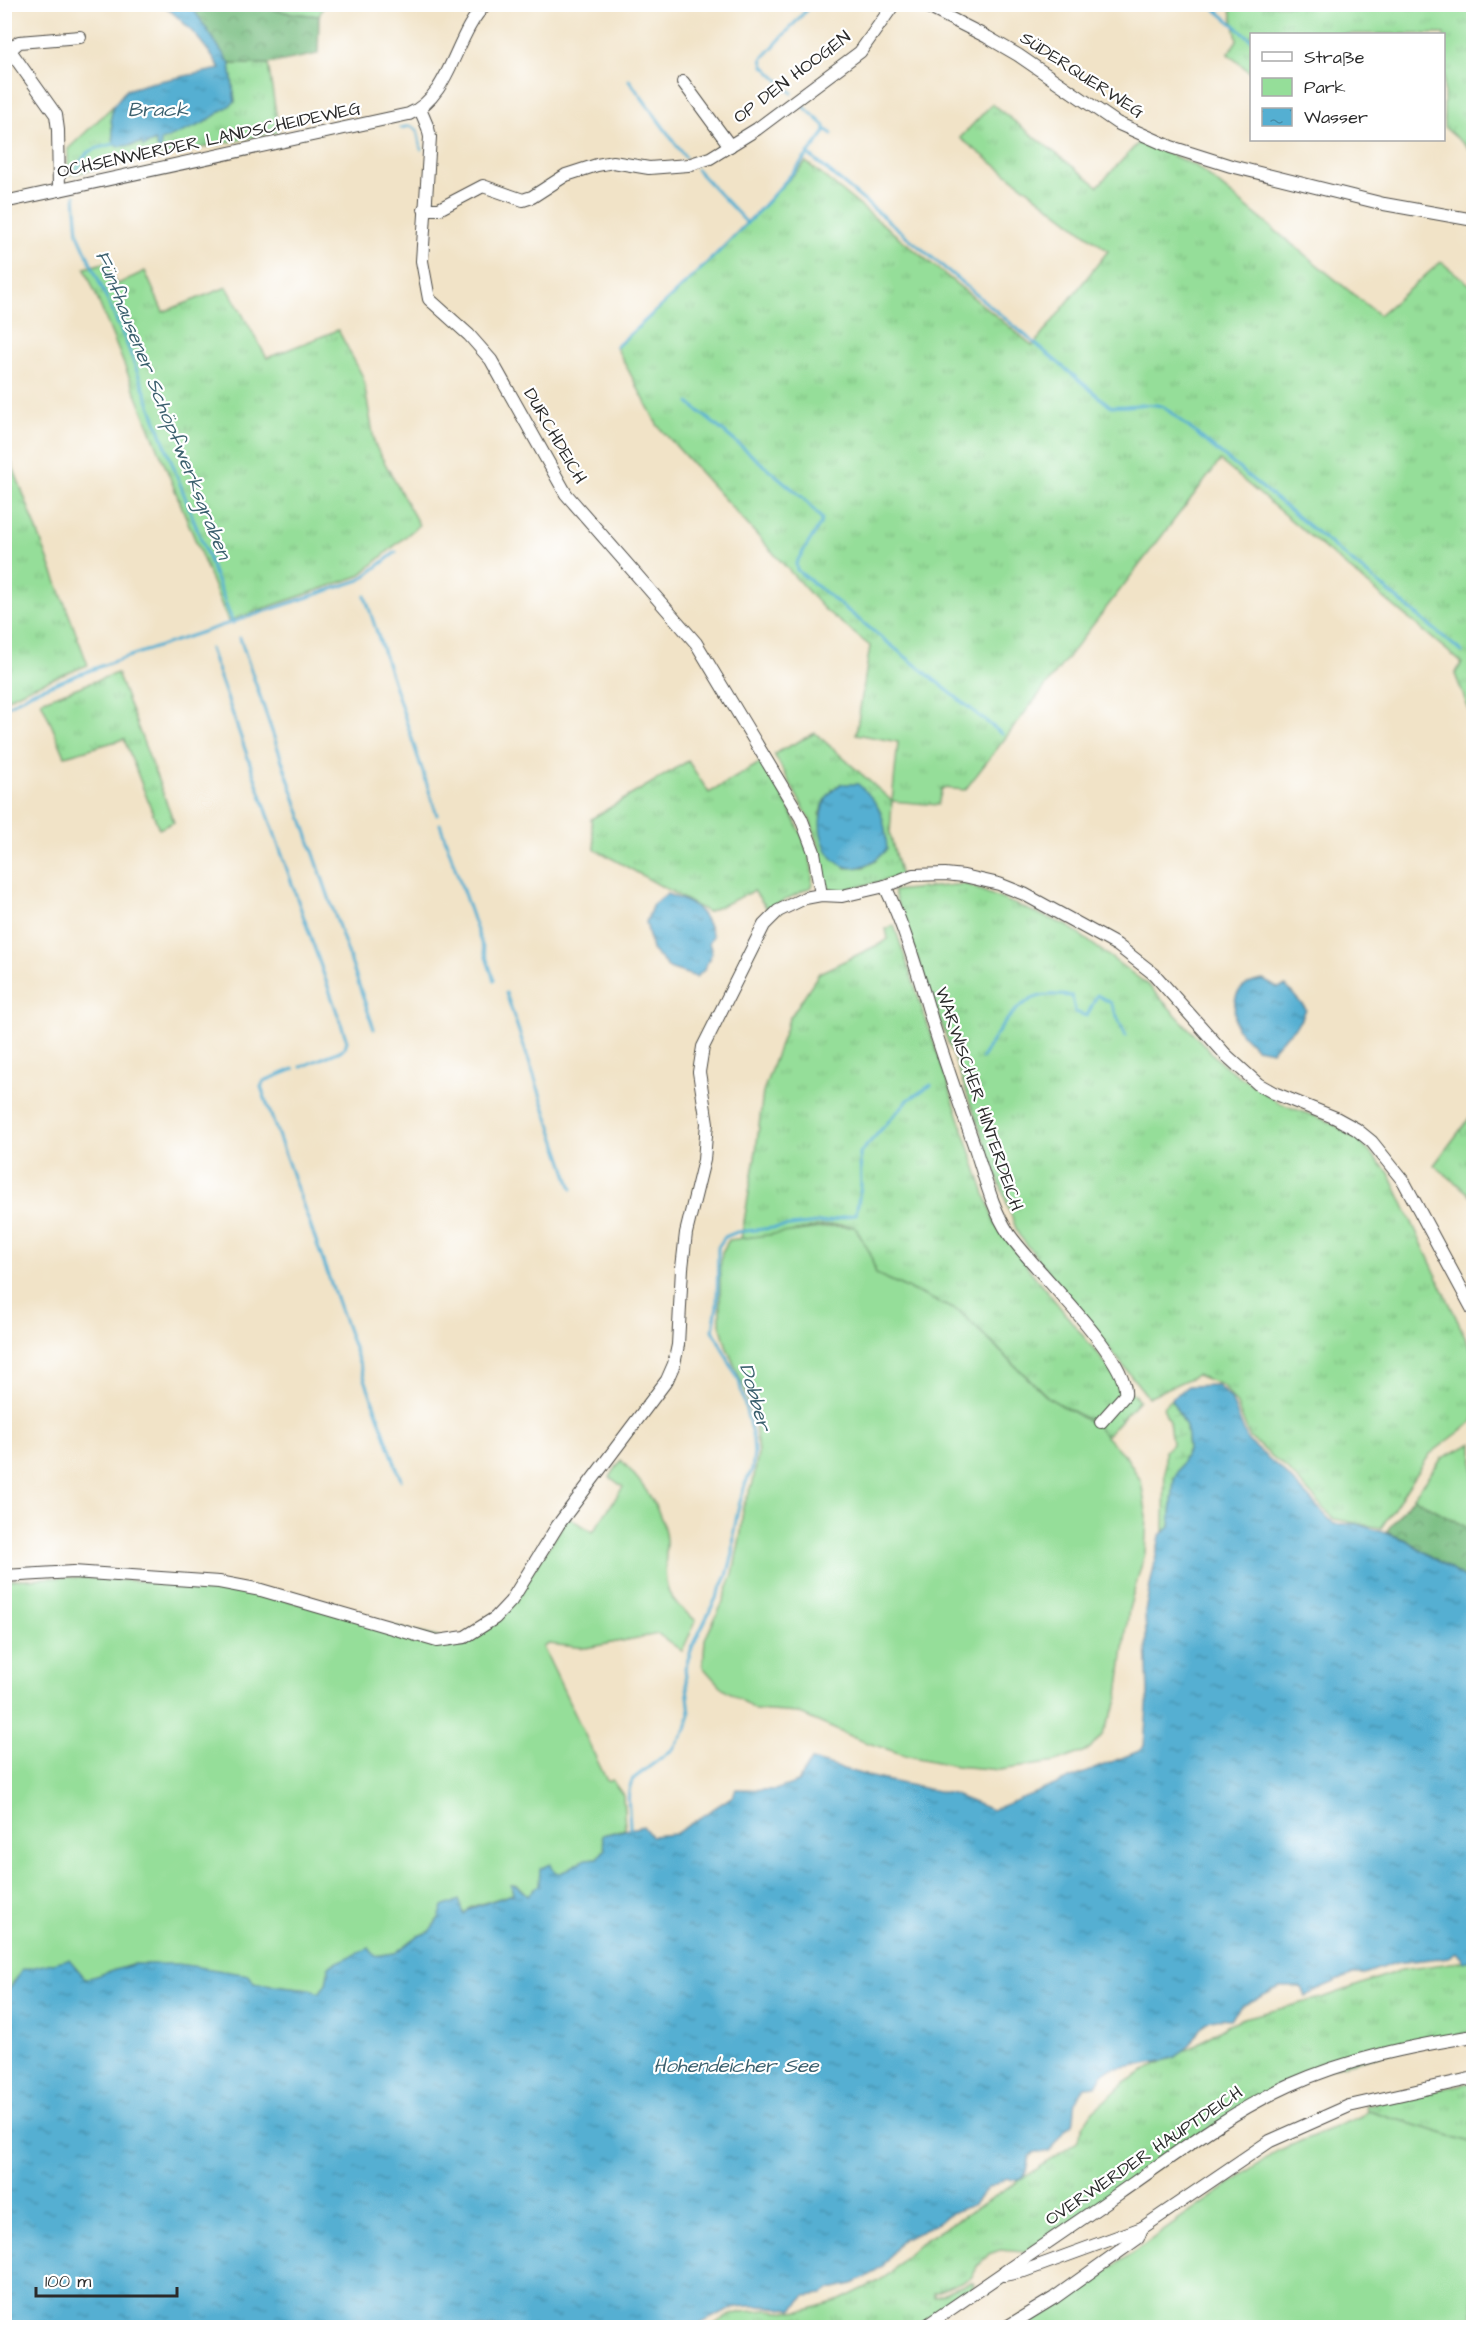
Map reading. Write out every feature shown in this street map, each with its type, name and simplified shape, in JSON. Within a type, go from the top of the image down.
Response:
[{"type":"street","name":"OP DEN HOOGEN","points":[[424,209],[439,209],[483,186],[523,200],[566,176],[613,162],[649,168],[688,165],[710,158],[860,52],[894,4]]},
{"type":"street","name":"SÜDERQUERWEG","points":[[922,4],[1010,51],[1117,123],[1171,147],[1231,166],[1374,202],[1473,220]]},
{"type":"street","points":[[420,109],[442,80],[474,18],[484,5]]},
{"type":"street","points":[[59,190],[56,115],[7,46],[19,42],[80,37]]},
{"type":"street","name":"OP DEN HOOGEN","points":[[684,82],[730,146]]},
{"type":"street","name":"OCHSENWERDER LANDSCHEIDEWEG","points":[[4,202],[402,117],[420,109]]},
{"type":"street","name":"DURCHDEICH","points":[[420,109],[430,137],[422,261],[429,299],[469,335],[491,360],[566,494],[696,643],[801,818],[814,852],[821,895]]},
{"type":"street","points":[[4,1576],[73,1572],[219,1582],[261,1590],[437,1641],[465,1637],[495,1618],[511,1601],[558,1526],[655,1399],[672,1371],[678,1345],[686,1233],[702,1175],[706,1147],[707,1123],[699,1072],[703,1047],[768,920],[778,911],[794,903],[821,895],[842,896],[927,873],[964,876],[997,883],[1024,894],[1097,933],[1138,959],[1173,993],[1226,1055],[1258,1084],[1356,1129],[1372,1142],[1404,1182],[1473,1312]]},
{"type":"street","name":"WARWISCHER HINTERDEICH","points":[[885,886],[900,917],[951,1077],[1003,1225],[1088,1327],[1125,1382],[1125,1395],[1101,1422]]},
{"type":"street","name":"OVERWERDER HAUPTDEICH","points":[[923,2328],[1165,2160],[1254,2103],[1290,2085],[1357,2061],[1407,2048],[1473,2036]]},
{"type":"street","points":[[997,2277],[1024,2271],[1142,2228],[1270,2141],[1348,2106],[1473,2078]]},
{"type":"street","points":[[1005,2328],[1054,2298],[1138,2238],[1142,2228]]},
{"type":"green space","points":[[199,5],[268,5],[271,9],[319,16],[318,54],[268,64],[230,64],[193,10]]},
{"type":"green space","points":[[268,5],[324,5],[319,16],[271,9]]},
{"type":"green space","points":[[1230,5],[1473,5],[1473,152],[1445,128],[1445,33],[1250,33],[1250,72],[1228,54],[1237,40]]},
{"type":"green space","points":[[230,64],[268,64],[279,132],[68,175],[68,149],[113,106],[111,118],[114,144],[131,146],[143,143],[143,146],[202,124],[235,102]]},
{"type":"green space","points":[[992,104],[1098,186],[1140,141],[1196,166],[1379,315],[1441,262],[1473,287],[1473,720],[1455,674],[1462,663],[1220,461],[965,790],[942,788],[938,805],[892,801],[898,742],[856,734],[870,646],[824,609],[658,426],[616,347],[686,284],[806,162],[1033,346],[1108,251],[960,138]]},
{"type":"green space","points":[[107,262],[116,285],[145,271],[163,312],[227,287],[267,358],[338,330],[363,377],[375,445],[419,525],[359,576],[228,621],[85,268]]},
{"type":"green space","points":[[4,443],[88,665],[5,700]]},
{"type":"green space","points":[[117,673],[174,822],[159,829],[124,739],[65,756],[41,701]]},
{"type":"green space","points":[[815,733],[892,801],[890,834],[901,877],[839,891],[831,889],[826,884],[818,842],[810,820],[774,754]],"holes":[[[841,784],[876,861],[864,867],[846,868],[819,814],[833,789]]]},
{"type":"green space","points":[[688,761],[709,793],[763,761],[804,841],[810,858],[811,887],[775,905],[769,911],[754,891],[707,912],[595,849],[591,819]]},
{"type":"green space","points":[[965,884],[1068,926],[1148,985],[1222,1064],[1279,1103],[1330,1122],[1358,1140],[1389,1173],[1473,1354],[1474,1421],[1430,1454],[1381,1528],[1334,1519],[1287,1469],[1250,1438],[1236,1403],[1222,1385],[1197,1375],[1148,1397],[1018,1234],[893,891]]},
{"type":"green space","points":[[894,925],[994,1221],[1024,1263],[1119,1380],[1139,1400],[1106,1436],[1087,1419],[1050,1399],[960,1312],[876,1274],[870,1253],[855,1227],[836,1225],[814,1227],[770,1237],[741,1239],[756,1151],[763,1092],[789,1019],[819,973],[882,943],[888,939],[886,929]]},
{"type":"green space","points":[[1473,1113],[1473,1197],[1434,1165]]},
{"type":"green space","points":[[835,1226],[855,1227],[870,1253],[876,1274],[960,1312],[1047,1397],[1095,1425],[1127,1458],[1141,1481],[1147,1517],[1145,1553],[1129,1609],[1117,1703],[1102,1735],[1090,1749],[1056,1762],[1000,1770],[956,1766],[908,1756],[859,1740],[798,1713],[756,1710],[720,1686],[703,1667],[705,1639],[733,1574],[741,1533],[743,1507],[753,1483],[758,1454],[756,1433],[745,1390],[727,1348],[720,1324],[722,1252],[729,1240]]},
{"type":"green space","points":[[1171,1399],[1186,1426],[1188,1449],[1174,1479],[1170,1527],[1164,1532],[1165,1451],[1172,1444],[1169,1422],[1163,1407]]},
{"type":"green space","points":[[1473,1443],[1473,1531],[1413,1497],[1442,1458]]},
{"type":"green space","points":[[621,1460],[644,1487],[661,1518],[666,1540],[665,1575],[670,1595],[678,1606],[696,1621],[682,1651],[658,1634],[586,1648],[548,1644],[543,1647],[607,1781],[612,1780],[623,1795],[625,1829],[602,1835],[605,1849],[598,1858],[586,1859],[561,1873],[555,1873],[527,1895],[518,1886],[512,1885],[513,1894],[471,1907],[464,1914],[439,1918],[429,1932],[418,1936],[395,1953],[375,1956],[329,1973],[324,1990],[319,1993],[309,1989],[254,1983],[135,1964],[86,1979],[22,1970],[5,1991],[5,1580],[66,1577],[180,1583],[250,1591],[461,1643],[476,1637],[502,1618],[568,1517],[593,1532],[623,1487],[610,1477]]},
{"type":"green space","points":[[1413,1497],[1473,1531],[1473,1584],[1406,1540],[1386,1532]]},
{"type":"green space","points":[[1473,1960],[1473,2032],[1302,2075],[1024,2252],[1000,2250],[989,2254],[971,2278],[934,2293],[934,2297],[971,2282],[974,2284],[972,2288],[916,2327],[709,2328],[726,2317],[741,2312],[807,2310],[840,2300],[877,2282],[892,2272],[917,2245],[1077,2142],[1084,2124],[1093,2111],[1125,2083],[1151,2067],[1193,2047],[1229,2024],[1325,1997],[1401,1970]]},
{"type":"green space","points":[[1473,2082],[1473,2143],[1367,2110],[1366,2105]]},
{"type":"green space","points":[[1367,2110],[1473,2143],[1473,2326],[1021,2327],[1068,2298],[1277,2151],[1361,2116]]},
{"type":"water","name":"Brack","points":[[163,5],[199,5],[194,10],[230,64],[235,102],[202,124],[161,141],[161,150],[158,150],[155,141],[143,147],[142,143],[118,147],[114,144],[111,118],[113,106],[126,90],[220,69],[194,34]]},
{"type":"water","points":[[841,784],[858,784],[866,792],[881,813],[885,829],[887,849],[867,864],[850,868],[836,861],[826,849],[821,832],[821,814],[828,797]]},
{"type":"water","points":[[667,894],[696,908],[705,919],[713,936],[709,943],[712,952],[704,970],[696,977],[669,968],[652,950],[646,922],[653,904]]},
{"type":"water","points":[[1263,980],[1278,988],[1286,986],[1306,1009],[1296,1026],[1272,1051],[1256,1048],[1236,1028],[1234,1010],[1236,996],[1245,986]]},
{"type":"water","name":"Hohendeicher See","points":[[1217,1385],[1231,1399],[1248,1441],[1282,1470],[1334,1524],[1358,1524],[1406,1540],[1473,1584],[1473,1960],[1464,1962],[1456,1952],[1449,1957],[1395,1963],[1364,1974],[1353,1974],[1316,1990],[1306,1997],[1300,1987],[1280,1987],[1240,2007],[1231,2019],[1209,2021],[1203,2025],[1185,2050],[1171,2059],[1108,2070],[1102,2074],[1096,2086],[1085,2087],[1076,2101],[1073,2124],[1068,2127],[1049,2152],[1036,2152],[1030,2156],[1024,2177],[1020,2180],[1007,2178],[988,2188],[974,2204],[952,2213],[921,2232],[903,2238],[882,2266],[865,2278],[853,2284],[830,2289],[823,2294],[806,2296],[792,2310],[756,2306],[737,2307],[693,2328],[5,2327],[5,1991],[11,1987],[22,1970],[69,1959],[86,1979],[135,1964],[178,1964],[249,1975],[254,1983],[309,1989],[319,1993],[326,1984],[329,1966],[369,1948],[375,1956],[395,1953],[418,1936],[429,1932],[439,1918],[443,1907],[459,1900],[464,1914],[471,1908],[513,1894],[511,1885],[517,1886],[527,1895],[539,1885],[540,1869],[551,1864],[555,1872],[561,1873],[586,1859],[598,1858],[605,1849],[602,1835],[643,1826],[651,1836],[675,1834],[733,1796],[736,1789],[775,1790],[798,1782],[811,1760],[875,1778],[952,1794],[992,1810],[1139,1751],[1144,1746],[1148,1693],[1145,1611],[1160,1536],[1170,1527],[1174,1479],[1188,1449],[1186,1426],[1171,1399],[1188,1386]]},
{"type":"waterway","points":[[792,93],[764,66],[762,59],[812,4]]},
{"type":"waterway","points":[[1209,4],[1250,38]]},
{"type":"waterway","points":[[1463,4],[1474,14]]},
{"type":"waterway","points":[[629,80],[685,157]]},
{"type":"waterway","points":[[616,347],[699,271],[752,218],[825,132],[825,126],[800,103]]},
{"type":"waterway","points":[[401,128],[410,126],[417,130],[421,149]]},
{"type":"waterway","points":[[825,129],[832,134]]},
{"type":"waterway","name":"Fünfhausener Schöpfwerksgraben","points":[[76,173],[85,155],[99,147],[114,144]]},
{"type":"waterway","points":[[808,154],[1110,406],[1158,405],[1164,407],[1462,652]]},
{"type":"waterway","points":[[696,169],[746,222]]},
{"type":"waterway","points":[[432,194],[433,200],[442,201]]},
{"type":"waterway","name":"Fünfhausener Schöpfwerksgraben","points":[[75,196],[78,234],[126,342],[233,623]]},
{"type":"waterway","points":[[689,403],[802,497],[822,519],[796,563],[797,570],[1002,734]]},
{"type":"waterway","points":[[4,708],[32,692],[112,662],[360,580],[396,552]]},
{"type":"waterway","points":[[365,596],[437,815]]},
{"type":"waterway","points":[[240,638],[374,1029]]},
{"type":"waterway","points":[[210,649],[347,1041],[345,1047],[340,1051],[301,1067]]},
{"type":"waterway","points":[[440,824],[494,980]]},
{"type":"waterway","points":[[506,993],[572,1189]]},
{"type":"waterway","name":"Dobber","points":[[982,1058],[1001,1028],[1017,1009],[1037,997],[1048,995],[1072,996],[1075,1012],[1087,1016],[1097,995],[1111,1003],[1126,1036]]},
{"type":"waterway","points":[[294,1069],[264,1081],[261,1087],[401,1480]]},
{"type":"waterway","name":"Dobber","points":[[630,1828],[629,1797],[633,1779],[673,1749],[686,1729],[690,1714],[685,1668],[693,1645],[727,1576],[733,1554],[738,1509],[745,1484],[752,1470],[753,1439],[739,1381],[713,1330],[717,1306],[718,1247],[725,1237],[737,1232],[827,1222],[856,1214],[861,1186],[860,1153],[908,1100],[931,1085]]}]
